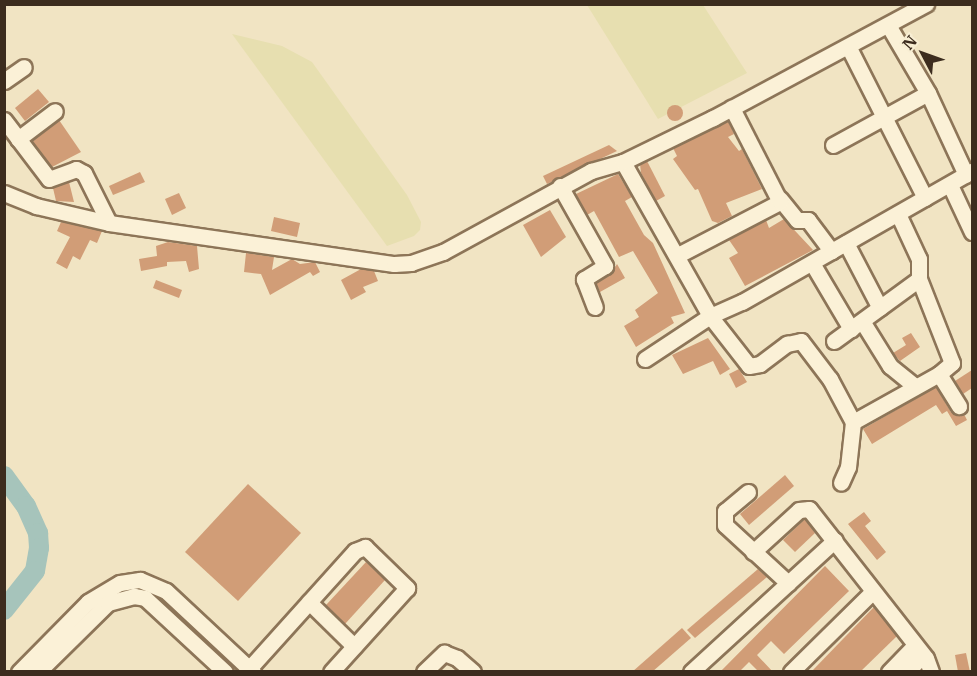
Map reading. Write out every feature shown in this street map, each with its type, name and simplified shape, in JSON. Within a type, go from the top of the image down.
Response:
[{"type":"street","points":[[4,193],[36,206],[109,223],[394,264],[411,263],[443,252],[560,186],[623,162],[732,108],[849,48],[926,4]]},
{"type":"street","points":[[645,359],[710,316],[812,263],[969,173],[928,93],[888,25]]},
{"type":"street","points":[[849,48],[883,119],[926,198]]},
{"type":"street","points":[[4,81],[24,67]]},
{"type":"street","points":[[833,145],[928,93]]},
{"type":"street","points":[[732,108],[780,199],[797,220],[808,220],[831,251]]},
{"type":"street","points":[[18,139],[55,111]]},
{"type":"street","points":[[4,120],[50,179],[76,169],[84,173],[109,223]]},
{"type":"street","points":[[623,162],[678,255],[710,316],[749,366],[760,364],[788,344],[801,341],[830,378],[853,422],[848,467],[842,483]]},
{"type":"street","points":[[950,185],[972,232]]},
{"type":"street","points":[[560,186],[605,266],[584,279],[595,307]]},
{"type":"street","points":[[678,255],[733,223],[775,207],[780,199]]},
{"type":"street","points":[[853,422],[939,374],[952,363],[951,354],[919,279],[919,259],[898,214]]},
{"type":"street","points":[[846,243],[880,308]]},
{"type":"street","points":[[812,263],[890,366],[915,386]]},
{"type":"street","points":[[834,341],[919,279]]},
{"type":"street","points":[[939,374],[959,406]]},
{"type":"street","points":[[748,492],[725,511],[725,525],[788,583]]},
{"type":"street","points":[[753,552],[804,507],[815,514],[919,650],[931,672]]},
{"type":"street","points":[[691,672],[834,540]]},
{"type":"street","points":[[19,672],[102,592],[131,580],[152,582],[250,671],[360,547],[365,547],[405,583],[400,597],[331,672]]},
{"type":"street","points":[[145,598],[152,582]]},
{"type":"street","points":[[791,672],[873,591]]},
{"type":"street","points":[[38,672],[108,603],[120,598],[145,598],[225,672]]},
{"type":"street","points":[[309,602],[354,646]]},
{"type":"street","points":[[889,672],[919,650]]},
{"type":"street","points":[[907,672],[919,650]]},
{"type":"street","points":[[424,672],[444,653],[457,658],[473,672]]},
{"type":"shaded area","points":[[587,5],[703,5],[747,73],[658,119]]},
{"type":"shaded area","points":[[232,34],[282,46],[312,62],[407,195],[421,222],[420,230],[414,236],[387,246]]},
{"type":"building","points":[[38,89],[49,102],[25,121],[15,108]]},
{"type":"building","points":[[672,105],[678,105],[683,113],[681,119],[672,121],[667,116],[667,110]]},
{"type":"building","points":[[59,120],[81,152],[52,167],[32,141]]},
{"type":"building","points":[[728,121],[734,134],[728,137],[739,151],[742,149],[762,189],[726,203],[732,216],[718,223],[712,221],[698,189],[695,190],[673,159],[677,156],[673,148]]},
{"type":"building","points":[[609,145],[617,151],[547,184],[543,176]]},
{"type":"building","points":[[647,161],[665,196],[656,201],[641,173],[640,164]]},
{"type":"building","points":[[140,172],[145,182],[113,195],[109,186]]},
{"type":"building","points":[[618,174],[632,197],[625,201],[644,235],[653,243],[685,313],[671,317],[674,323],[636,347],[624,326],[639,317],[635,310],[658,293],[633,251],[619,257],[594,211],[587,215],[576,194]]},
{"type":"building","points":[[69,182],[74,202],[56,201],[53,188]]},
{"type":"building","points":[[179,193],[186,208],[172,215],[165,199]]},
{"type":"building","points":[[550,210],[566,237],[541,257],[523,225]]},
{"type":"building","points":[[274,217],[300,223],[297,237],[271,231]]},
{"type":"building","points":[[784,219],[813,250],[745,286],[729,258],[738,253],[729,240],[766,220],[769,228]]},
{"type":"building","points":[[61,222],[102,231],[97,243],[90,240],[80,260],[73,256],[67,269],[56,263],[70,237],[57,231]]},
{"type":"building","points":[[168,242],[197,246],[199,269],[189,272],[186,261],[167,262],[167,266],[141,271],[139,259],[157,256],[156,246]]},
{"type":"building","points":[[246,253],[274,257],[272,270],[292,259],[300,264],[315,262],[320,272],[313,276],[310,272],[270,295],[261,274],[244,272]]},
{"type":"building","points":[[617,264],[625,278],[600,292],[596,283],[611,274]]},
{"type":"building","points":[[361,269],[374,271],[378,281],[363,287],[366,292],[351,300],[341,280]]},
{"type":"building","points":[[156,280],[182,290],[179,298],[153,288]]},
{"type":"building","points":[[911,333],[920,347],[900,361],[893,353],[906,345],[902,338]]},
{"type":"building","points":[[708,338],[730,369],[720,375],[713,361],[683,374],[672,355]]},
{"type":"building","points":[[739,369],[747,382],[736,388],[729,374]]},
{"type":"building","points":[[972,370],[972,388],[963,394],[955,381]]},
{"type":"building","points":[[936,387],[951,412],[964,414],[967,420],[956,426],[947,411],[942,414],[936,405],[872,444],[863,429]]},
{"type":"building","points":[[785,475],[794,486],[749,525],[740,514]]},
{"type":"building","points":[[248,484],[301,533],[238,601],[185,552]]},
{"type":"building","points":[[864,512],[871,521],[865,526],[886,552],[877,560],[848,524]]},
{"type":"building","points":[[805,519],[815,533],[795,552],[783,540]]},
{"type":"building","points":[[366,562],[385,580],[345,624],[326,605]]},
{"type":"building","points":[[825,566],[849,591],[784,654],[771,641],[757,655],[773,672],[759,672],[749,662],[739,672],[720,672]]},
{"type":"building","points":[[758,569],[767,577],[695,638],[687,630]]},
{"type":"building","points":[[874,607],[897,636],[860,672],[811,672]]},
{"type":"building","points":[[682,628],[691,638],[652,672],[632,672]]},
{"type":"building","points":[[966,653],[970,672],[958,672],[955,655]]},
{"type":"waterway","points":[[4,476],[26,506],[38,533],[39,548],[35,571],[4,610]]}]
